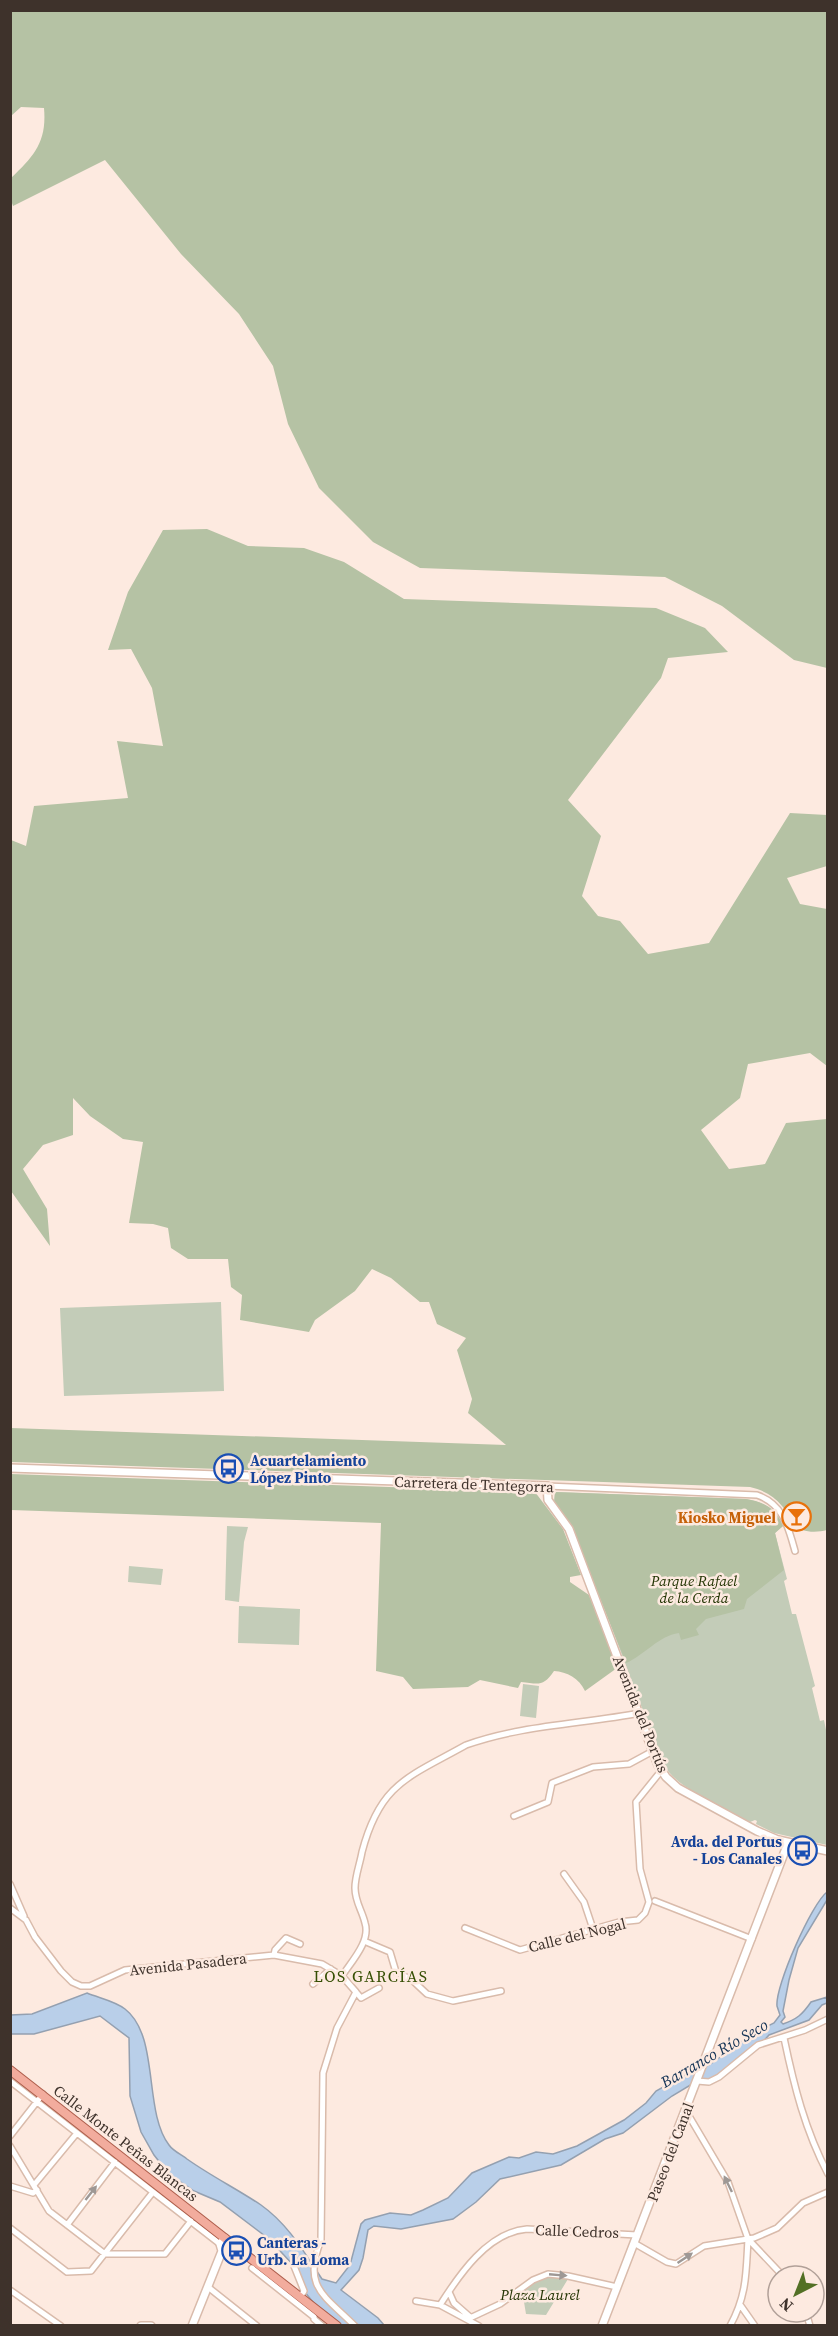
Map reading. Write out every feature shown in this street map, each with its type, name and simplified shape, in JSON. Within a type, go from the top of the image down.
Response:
[{"type":"main road","name":"Carretera de Tentegorra","points":[[10,1468],[546,1486]]},
{"type":"main road","name":"Avenida del Portús","points":[[546,1486],[548,1500],[569,1529],[662,1771],[684,1792],[757,1831],[788,1843],[828,1851]]},
{"type":"main road","name":"Paseo del Canal","points":[[602,2325],[788,1843]]},
{"type":"main road","name":"Calle Monte Peñas Blancas","points":[[10,2070],[43,2094],[222,2244]]},
{"type":"main road","points":[[222,2244],[236,2246],[300,2297],[315,2318],[337,2325]]},
{"type":"main road","points":[[222,2244],[234,2249],[236,2246]]},
{"type":"main road","points":[[192,2325],[208,2287],[222,2244]]},
{"type":"main road","points":[[141,2325],[151,2325]]},
{"type":"street","name":"Carretera de Tentegorra","points":[[546,1486],[757,1494],[772,1502],[782,1513],[788,1524],[795,1551]]},
{"type":"street","points":[[342,1976],[364,1941],[366,1923],[357,1902],[356,1880],[366,1840],[375,1815],[386,1797],[398,1784],[466,1745],[479,1740],[554,1725],[597,1721],[640,1713]]},
{"type":"street","points":[[514,1816],[548,1802],[552,1783],[592,1767],[629,1764],[653,1751]]},
{"type":"street","name":"Calle del Nogal","points":[[465,1928],[520,1950],[619,1922],[638,1920],[648,1907],[648,1898],[640,1869],[636,1802],[662,1771]]},
{"type":"street","points":[[564,1874],[584,1902],[593,1929]]},
{"type":"street","points":[[10,1884],[26,1920]]},
{"type":"street","points":[[655,1901],[752,1939]]},
{"type":"street","name":"Avenida Pasadera","points":[[10,1908],[26,1920],[47,1955],[72,1982],[81,1986],[90,1986],[125,1970],[274,1955],[322,1964],[342,1976],[357,1992]]},
{"type":"street","points":[[274,1955],[275,1950],[285,1938],[300,1944]]},
{"type":"street","points":[[364,1941],[390,1952],[396,1972],[412,1980],[427,1994],[460,2001],[501,1991]]},
{"type":"street","points":[[313,1983],[331,1969]]},
{"type":"street","points":[[355,2325],[319,2289],[313,2271],[313,2260],[321,2240],[323,2073],[340,2023],[357,1992],[361,1998],[379,1988]]},
{"type":"street","points":[[697,2081],[709,2082],[718,2078],[754,2048],[828,2019]]},
{"type":"street","points":[[784,2038],[801,2111],[815,2149],[828,2174]]},
{"type":"street","name":"Calle Monte Peñas Blancas","points":[[10,2081],[222,2244]]},
{"type":"street","points":[[10,2136],[43,2094]]},
{"type":"street","points":[[684,2114],[689,2116],[728,2182],[748,2239],[746,2287],[741,2306],[730,2325]]},
{"type":"street","points":[[10,2186],[33,2193],[77,2133]]},
{"type":"street","points":[[10,2146],[49,2211],[105,2254],[165,2254],[191,2221]]},
{"type":"street","points":[[67,2225],[115,2162]]},
{"type":"street","points":[[10,2228],[67,2272],[91,2271],[153,2192]]},
{"type":"street","points":[[634,2243],[674,2264],[704,2246],[748,2239],[777,2228],[803,2203],[828,2192]]},
{"type":"street","name":"Calle Cedros","points":[[440,2305],[456,2280],[485,2249],[516,2230],[637,2235]]},
{"type":"street","points":[[748,2239],[772,2264]]},
{"type":"street","points":[[294,2266],[304,2291],[300,2297]]},
{"type":"street","points":[[252,2268],[322,2325]]},
{"type":"street","points":[[470,2318],[500,2304],[529,2282],[548,2274],[617,2287]]},
{"type":"street","points":[[208,2287],[258,2325]]},
{"type":"street","points":[[10,2290],[62,2325]]},
{"type":"street","points":[[449,2292],[454,2303],[480,2325]]},
{"type":"street","points":[[416,2301],[440,2305],[480,2325]]},
{"type":"street","points":[[741,2306],[755,2325]]},
{"type":"green space","points":[[11,10],[827,11],[827,668],[794,660],[722,606],[665,577],[420,568],[373,542],[319,488],[288,424],[273,366],[239,314],[181,254],[105,160],[13,206],[11,178],[37,148],[43,130],[44,108],[21,107],[11,116]]},
{"type":"green space","points":[[207,529],[248,546],[304,548],[344,562],[404,599],[656,608],[705,628],[728,652],[668,658],[661,678],[568,800],[601,836],[582,896],[598,916],[620,921],[648,954],[709,943],[790,813],[827,815],[827,866],[787,878],[800,904],[827,909],[827,1066],[810,1053],[748,1064],[740,1098],[701,1130],[729,1169],[765,1164],[786,1123],[827,1119],[827,1530],[813,1532],[799,1529],[775,1499],[750,1487],[11,1462],[11,1428],[506,1445],[468,1413],[472,1399],[457,1350],[466,1338],[437,1324],[429,1302],[420,1302],[391,1278],[372,1269],[355,1291],[315,1320],[309,1332],[240,1320],[242,1295],[231,1287],[228,1259],[188,1259],[171,1248],[168,1228],[153,1224],[129,1223],[143,1142],[123,1139],[90,1116],[73,1098],[73,1135],[43,1145],[23,1169],[47,1209],[50,1246],[11,1191],[11,840],[26,846],[34,806],[128,798],[117,741],[163,746],[152,688],[131,649],[108,650],[128,592],[163,530]]},
{"type":"green space","points":[[221,1302],[224,1391],[64,1396],[60,1308]]},
{"type":"green space","points":[[11,1474],[535,1492],[563,1529],[581,1575],[570,1577],[570,1582],[589,1595],[617,1668],[585,1691],[572,1676],[554,1671],[543,1682],[536,1684],[521,1682],[518,1688],[480,1680],[468,1687],[413,1689],[403,1677],[376,1671],[381,1523],[11,1510]]},
{"type":"green space","name":"Parque Rafael de la Cerda","points":[[555,1492],[746,1499],[764,1504],[777,1515],[783,1526],[775,1533],[787,1579],[784,1581],[792,1614],[796,1614],[815,1686],[812,1688],[820,1721],[824,1720],[827,1735],[827,1845],[774,1833],[756,1824],[755,1820],[750,1822],[690,1790],[679,1782],[663,1764],[596,1586],[572,1529],[554,1504]]},
{"type":"green space","points":[[555,1492],[746,1499],[758,1502],[773,1510],[783,1526],[775,1533],[784,1570],[747,1599],[744,1609],[706,1619],[696,1629],[699,1635],[681,1640],[679,1633],[671,1635],[626,1663],[572,1529],[554,1504]]},
{"type":"green space","points":[[227,1526],[248,1527],[244,1542],[239,1602],[225,1600]]},
{"type":"green space","points":[[129,1566],[163,1569],[161,1585],[128,1582]]},
{"type":"green space","points":[[239,1606],[300,1609],[299,1645],[238,1643]]},
{"type":"green space","points":[[523,1684],[539,1686],[536,1718],[520,1716]]},
{"type":"green space","points":[[10,2070],[225,2238],[220,2244],[11,2081]]},
{"type":"green space","name":"Plaza Laurel","points":[[557,2275],[568,2279],[546,2315],[526,2314],[522,2290],[533,2280]]},
{"type":"water","points":[[827,1892],[827,1900],[798,1948],[783,2011],[785,2017],[781,2022],[783,2024],[796,2018],[811,2002],[827,1997],[827,2003],[822,2005],[809,2020],[769,2035],[762,2043],[713,2080],[697,2081],[672,2096],[623,2133],[605,2139],[561,2165],[500,2179],[476,2202],[453,2219],[401,2229],[374,2226],[368,2230],[359,2270],[341,2290],[384,2325],[341,2325],[317,2307],[304,2291],[294,2266],[269,2239],[220,2202],[194,2191],[169,2174],[154,2155],[141,2132],[130,2096],[129,2038],[100,2016],[34,2034],[11,2034],[11,2015],[32,2014],[87,1993],[125,2009],[136,2021],[143,2037],[156,2113],[161,2131],[169,2145],[271,2213],[295,2239],[322,2279],[336,2283],[350,2265],[361,2224],[365,2220],[390,2213],[411,2215],[423,2210],[448,2198],[472,2173],[509,2157],[519,2158],[536,2152],[553,2154],[577,2146],[624,2120],[646,2103],[656,2091],[704,2064],[709,2065],[752,2034],[774,2023],[780,2015],[777,2006],[778,1996],[788,1964],[804,1928],[820,1899]]},
{"type":"place","name":"Acuartelamiento López Pinto","points":[[229,1469]]},
{"type":"place","name":"Kiosko Miguel","points":[[797,1517]]},
{"type":"place","name":"Avda. del Portus - Los Canales","points":[[803,1850]]},
{"type":"place","name":"Canteras - Urb. La Loma","points":[[236,2251]]},
{"type":"district","name":"LOS GARCÍAS","points":[[371,1976]]},
{"type":"water label","name":"Barranco Río Seco","points":[[714,2053]]}]
